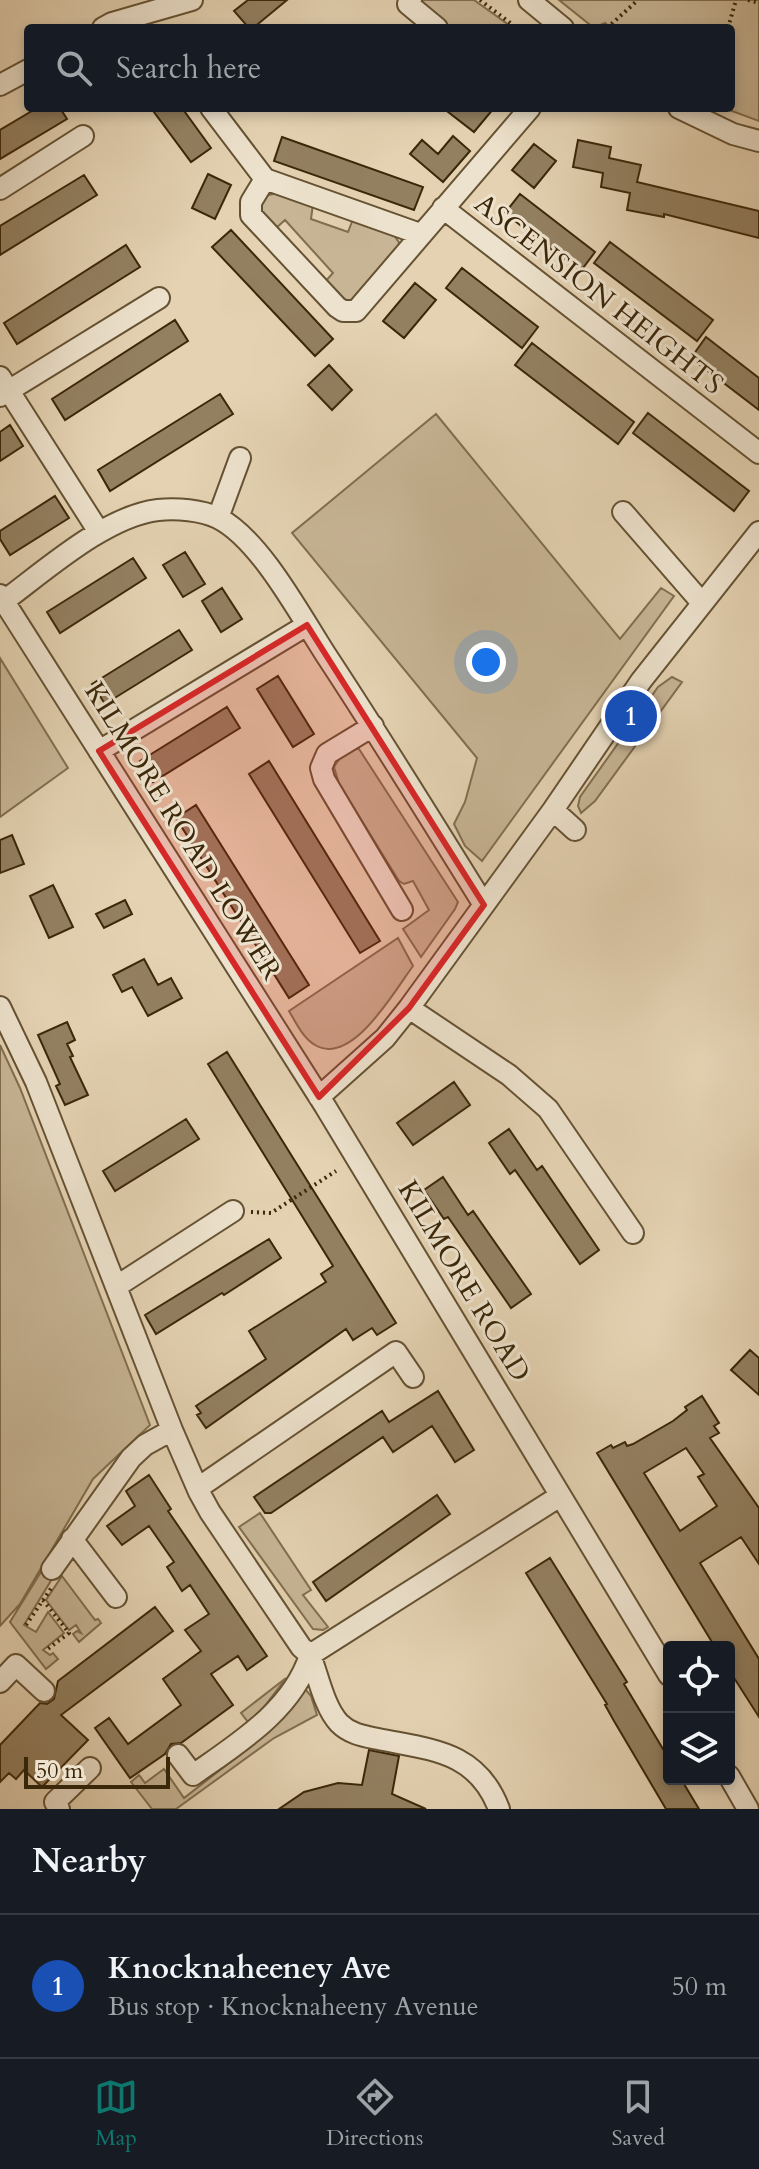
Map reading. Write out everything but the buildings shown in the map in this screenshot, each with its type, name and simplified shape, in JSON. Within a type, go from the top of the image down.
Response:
[{"type":"street","points":[[145,22],[192,0]]},
{"type":"street","points":[[411,0],[408,4],[432,24]]},
{"type":"street","points":[[529,0],[558,24]]},
{"type":"street","points":[[0,85],[24,72]]},
{"type":"street","points":[[214,112],[265,179],[420,234]]},
{"type":"street","points":[[265,179],[251,202],[251,215],[343,311],[356,311],[527,112]]},
{"type":"street","points":[[687,112],[733,134],[759,141]]},
{"type":"street","points":[[0,189],[83,136]]},
{"type":"street","name":"ASCENSION HEIGHTS","points":[[443,208],[759,453]]},
{"type":"street","points":[[99,532],[3,388],[159,298]]},
{"type":"street","points":[[218,518],[240,458]]},
{"type":"street","points":[[2,598],[99,532],[129,516],[160,510],[188,511],[218,518],[262,557],[373,726],[484,905]]},
{"type":"street","points":[[623,512],[702,603]]},
{"type":"street","points":[[319,1097],[385,1038],[409,1008],[553,810],[641,681],[759,532]]},
{"type":"street","name":"KILMORE ROAD LOWER","points":[[2,598],[319,1097]]},
{"type":"street","points":[[99,751],[307,625]]},
{"type":"street","points":[[373,726],[327,754],[321,768],[324,779],[402,910]]},
{"type":"street","points":[[553,810],[575,830]]},
{"type":"street","points":[[0,1007],[36,1082],[172,1430],[198,1488],[210,1512],[301,1647],[310,1655],[337,1721],[352,1733],[445,1753],[481,1777],[491,1788],[499,1809]]},
{"type":"street","points":[[409,1008],[509,1075],[548,1109],[633,1233]]},
{"type":"street","name":"KILMORE ROAD","points":[[319,1097],[663,1665]]},
{"type":"street","points":[[117,1286],[233,1211]]},
{"type":"street","points":[[198,1488],[396,1352],[413,1377]]},
{"type":"street","points":[[54,1575],[72,1539],[131,1458],[145,1445],[172,1430]]},
{"type":"street","points":[[178,1755],[193,1775],[256,1730],[304,1674],[310,1655],[560,1496]]},
{"type":"street","points":[[72,1539],[116,1597]]},
{"type":"street","points":[[0,1682],[16,1665],[44,1691]]},
{"type":"street","points":[[59,1809],[55,1802],[90,1768]]},
{"type":"street","points":[[734,1785],[748,1809]]},
{"type":"path","points":[[480,0],[512,24]]},
{"type":"path","points":[[611,24],[638,0]]},
{"type":"path","points":[[729,24],[736,0]]},
{"type":"path","points":[[748,0],[759,3]]},
{"type":"path","points":[[233,1211],[271,1213],[336,1171]]},
{"type":"path","points":[[26,1625],[43,1600],[54,1575]]},
{"type":"path","points":[[43,1600],[69,1633],[45,1651]]},
{"type":"highlighted area","points":[[307,625],[484,905],[409,1008],[319,1097],[99,751]]},
{"type":"shaded area","points":[[422,0],[474,0],[507,24],[440,24],[418,5]]},
{"type":"shaded area","points":[[559,0],[759,0],[759,121],[735,112],[735,24],[589,24]]},
{"type":"shaded area","points":[[277,193],[313,204],[311,219],[348,232],[353,219],[394,235],[400,244],[348,304],[323,284],[333,273],[285,220],[274,230],[259,212],[265,196]]},
{"type":"shaded area","points":[[436,414],[620,639],[661,588],[674,596],[482,861],[465,846],[454,824],[465,802],[477,758],[292,533]]},
{"type":"shaded area","points":[[0,658],[68,768],[0,817]]},
{"type":"shaded area","points":[[672,677],[682,682],[595,801],[581,813],[578,806],[580,797],[658,687]]},
{"type":"shaded area","points":[[359,749],[458,902],[421,957],[403,929],[429,910],[413,881],[404,884],[399,881],[339,784],[334,767],[343,753]]},
{"type":"shaded area","points":[[398,938],[413,966],[371,1023],[343,1045],[329,1049],[311,1042],[289,1011]]},
{"type":"shaded area","points":[[0,1045],[20,1088],[150,1425],[93,1479],[20,1604],[0,1626]]},
{"type":"shaded area","points":[[260,1513],[311,1590],[303,1595],[328,1627],[323,1630],[313,1629],[239,1527]]},
{"type":"shaded area","points":[[44,1567],[55,1574],[24,1625],[36,1632],[48,1612],[64,1633],[43,1650],[50,1655],[53,1653],[58,1659],[46,1669],[10,1622]]},
{"type":"shaded area","points":[[62,1576],[95,1620],[101,1623],[79,1642],[73,1634],[77,1631],[81,1633],[76,1625],[69,1630],[46,1600]]},
{"type":"shaded area","points":[[286,1678],[255,1719],[248,1722],[241,1713]]},
{"type":"shaded area","points":[[306,1690],[317,1715],[274,1738],[176,1809],[152,1809],[131,1782],[139,1775],[145,1783],[164,1769],[184,1798],[269,1732],[301,1691]]},
{"type":"place","name":"Knocknaheeney Ave","points":[[631,716]]}]
